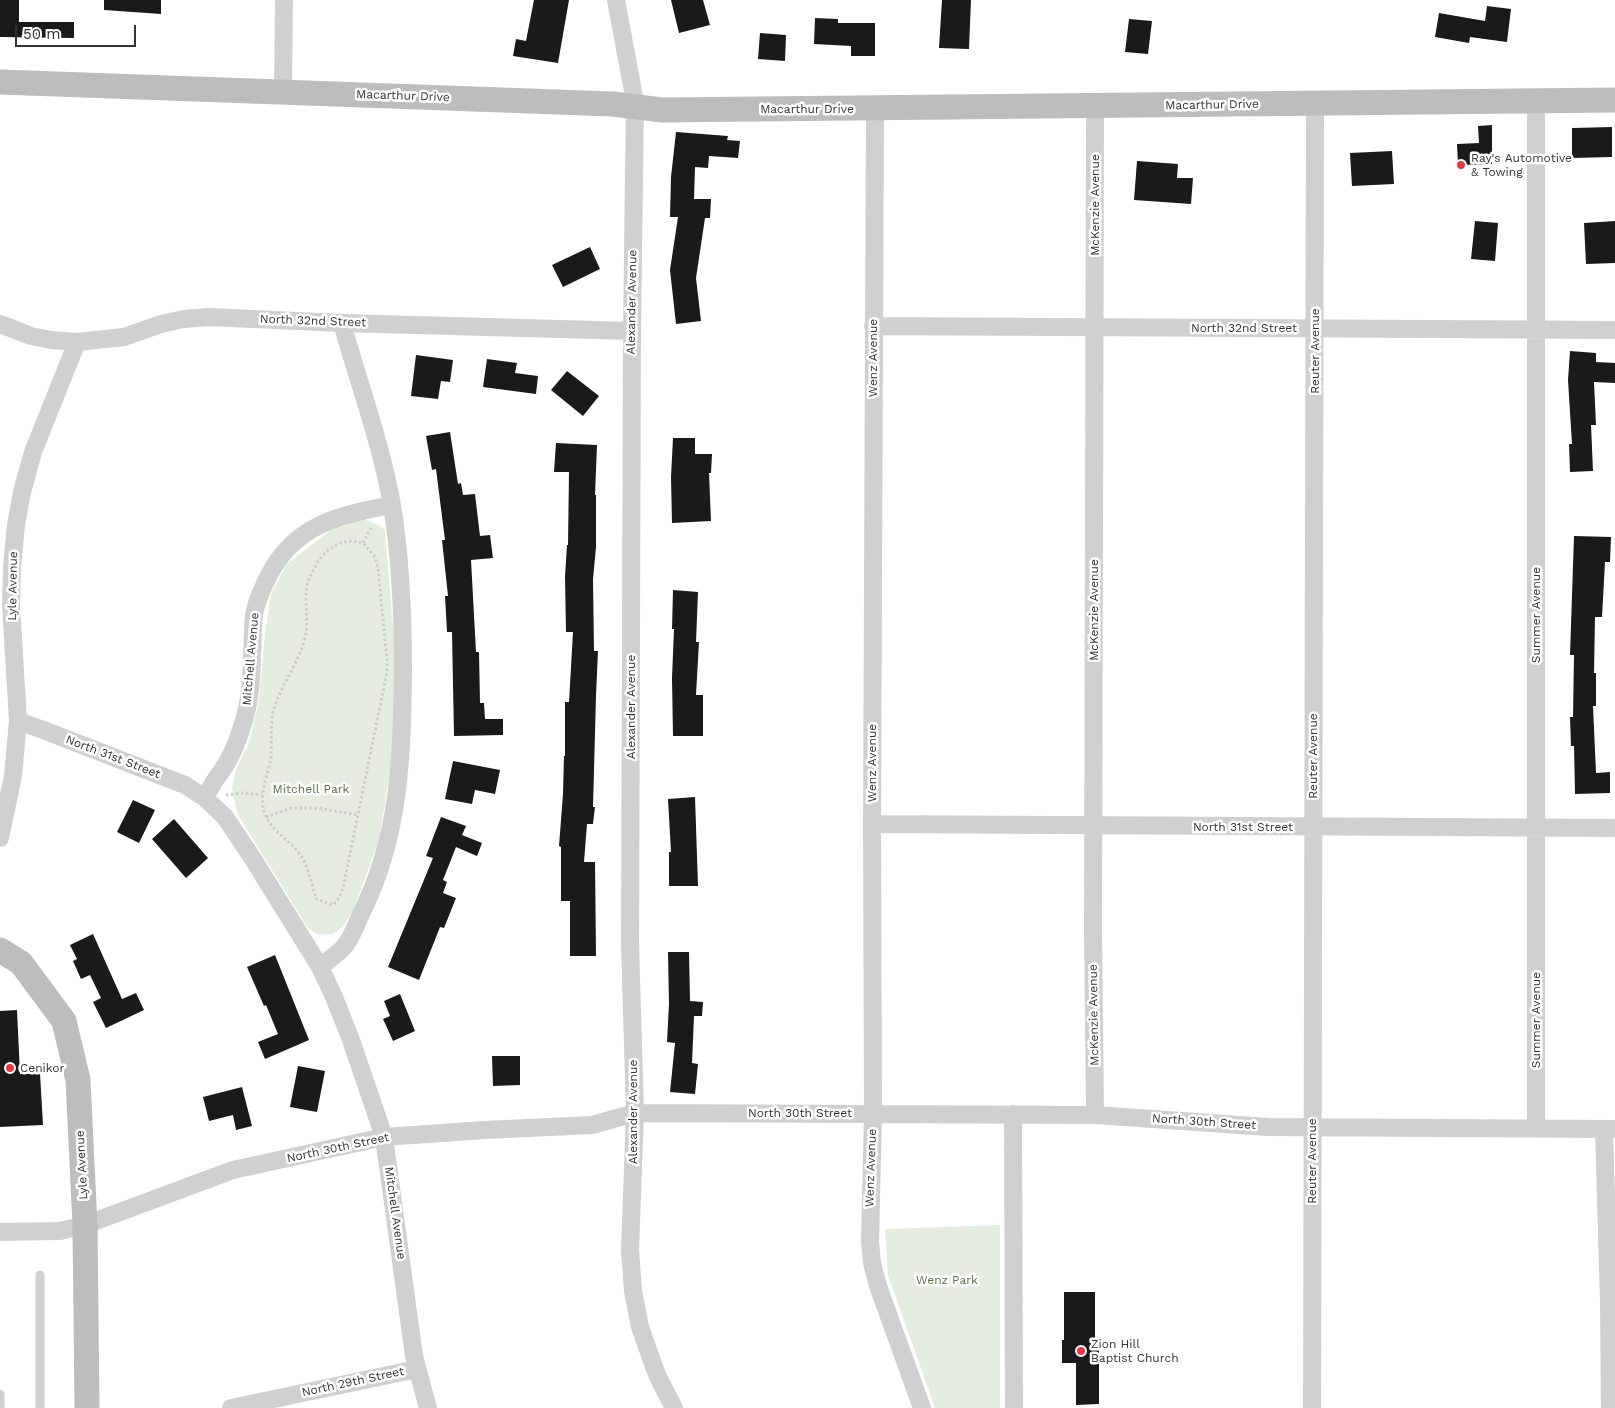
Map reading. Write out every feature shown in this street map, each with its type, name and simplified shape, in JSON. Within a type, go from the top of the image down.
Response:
[{"type":"main road","name":"Macarthur Drive","points":[[0,82],[613,104],[662,110],[1615,100]]},
{"type":"main road","name":"Lyle Avenue","points":[[0,950],[21,963],[64,1021],[78,1080],[85,1225],[87,1408]]},
{"type":"street","points":[[283,92],[284,0]]},
{"type":"street","name":"Alexander Avenue","points":[[616,0],[635,106],[632,331],[630,943],[635,1113],[630,1250],[633,1291],[644,1342],[657,1375],[674,1408]]},
{"type":"street","name":"Summer Avenue","points":[[1536,101],[1536,1129]]},
{"type":"street","name":"Reuter Avenue","points":[[1312,1408],[1316,104]]},
{"type":"street","name":"McKenzie Avenue","points":[[1094,106],[1095,1115]]},
{"type":"street","name":"Wenz Avenue","points":[[874,109],[873,1114],[870,1242],[872,1263],[878,1286],[922,1408]]},
{"type":"street","name":"North 32nd Street","points":[[0,324],[31,336],[76,342],[124,337],[184,319],[209,317],[342,323],[632,331]]},
{"type":"street","points":[[320,967],[344,947],[367,902],[378,874],[389,838],[397,801],[402,733],[403,631],[399,557],[392,504],[379,446],[356,375],[342,323]]},
{"type":"street","name":"North 32nd Street","points":[[873,326],[1615,330]]},
{"type":"street","name":"Lyle Avenue","points":[[0,838],[13,776],[18,721],[11,605],[16,525],[22,492],[33,452],[76,342]]},
{"type":"street","name":"Mitchell Avenue","points":[[392,504],[334,518],[314,528],[287,550],[273,567],[260,595],[255,612],[251,685],[242,728],[228,760],[205,798],[225,817],[320,967],[351,1040],[384,1137],[417,1369],[428,1408]]},
{"type":"street","name":"North 31st Street","points":[[18,721],[185,786],[205,798]]},
{"type":"street","name":"North 31st Street","points":[[872,824],[1615,828]]},
{"type":"street","name":"North 30th Street","points":[[0,1232],[60,1231],[85,1225],[233,1170],[384,1137],[592,1125],[635,1113],[1095,1115],[1268,1127],[1609,1129]]},
{"type":"street","points":[[1013,1114],[1014,1408]]},
{"type":"street","points":[[1609,1129],[1610,1408]]},
{"type":"street","name":"North 29th Street","points":[[231,1408],[417,1369]]},
{"type":"lane","points":[[40,1275],[40,1408]]},
{"type":"lane","points":[[0,1394],[0,1408]]},
{"type":"path","points":[[349,541],[363,543],[375,557],[378,568],[387,659],[387,672],[358,815],[343,888],[339,898],[333,905],[316,899],[302,858],[291,843],[273,827],[262,807],[262,795],[271,758],[273,710],[304,639],[307,623],[307,583],[316,565],[327,550],[340,542],[349,541]]},
{"type":"path","points":[[205,798],[243,793],[262,795]]},
{"type":"path","points":[[266,817],[292,808],[318,808],[358,815]]},
{"type":"green space","name":"Mitchell Park","points":[[364,519],[385,530],[394,640],[397,728],[379,840],[354,908],[343,927],[332,934],[318,935],[307,927],[237,813],[232,787],[236,770],[250,740],[259,699],[265,633],[271,594],[287,564],[331,530]]},
{"type":"green space","name":"Wenz Park","points":[[1000,1225],[1000,1408],[935,1408],[888,1275],[885,1229]]},
{"type":"building","points":[[0,0],[19,0],[19,22],[74,22],[74,38],[0,37]]},
{"type":"building","points":[[104,0],[161,0],[161,14],[104,10]]},
{"type":"building","points":[[534,0],[569,0],[558,63],[513,56],[516,39],[526,41]]},
{"type":"building","points":[[671,0],[703,0],[710,25],[679,33]]},
{"type":"building","points":[[942,0],[971,0],[969,49],[939,48]]},
{"type":"building","points":[[1487,6],[1511,9],[1507,42],[1470,37],[1469,43],[1435,37],[1439,13],[1485,21]]},
{"type":"building","points":[[815,18],[838,19],[838,23],[875,23],[875,56],[851,56],[851,46],[814,44]]},
{"type":"building","points":[[1129,19],[1152,21],[1148,54],[1125,52]]},
{"type":"building","points":[[760,33],[786,35],[785,61],[758,59]]},
{"type":"building","points":[[1492,125],[1492,164],[1458,165],[1457,144],[1479,143],[1478,126]]},
{"type":"building","points":[[1612,127],[1612,157],[1572,158],[1572,128]]},
{"type":"building","points":[[676,132],[728,136],[727,140],[740,141],[738,158],[709,156],[708,168],[695,167],[694,199],[711,199],[710,218],[705,218],[696,278],[701,321],[676,324],[670,270],[678,217],[670,217],[671,177]]},
{"type":"building","points":[[1392,151],[1394,184],[1352,186],[1350,153]]},
{"type":"building","points":[[1137,161],[1178,164],[1177,178],[1193,178],[1191,204],[1134,200]]},
{"type":"building","points":[[1475,221],[1498,223],[1495,261],[1471,259]]},
{"type":"building","points":[[1615,221],[1615,263],[1586,264],[1584,223]]},
{"type":"building","points":[[590,247],[600,269],[563,287],[552,265]]},
{"type":"building","points":[[1570,351],[1596,353],[1596,362],[1615,363],[1615,383],[1594,382],[1596,425],[1591,425],[1593,471],[1570,472],[1569,444],[1572,444],[1568,380]]},
{"type":"building","points":[[416,355],[453,360],[450,382],[441,381],[438,399],[411,396]]},
{"type":"building","points":[[487,359],[517,363],[515,373],[538,376],[536,394],[483,387]]},
{"type":"building","points":[[567,371],[599,396],[583,416],[551,390]]},
{"type":"building","points":[[450,432],[458,484],[461,483],[463,495],[475,494],[480,536],[490,535],[493,558],[471,560],[476,652],[479,652],[480,703],[484,703],[485,719],[503,719],[503,735],[454,736],[452,632],[447,632],[445,596],[448,596],[442,540],[445,540],[436,469],[432,470],[426,436]]},
{"type":"building","points":[[673,438],[695,438],[695,454],[712,454],[711,473],[709,473],[711,521],[672,523],[671,477]]},
{"type":"building","points":[[556,443],[597,445],[595,495],[596,547],[593,579],[594,651],[598,651],[593,807],[595,807],[593,824],[587,824],[584,862],[595,862],[596,956],[570,956],[570,901],[561,901],[561,847],[559,846],[565,756],[565,702],[569,702],[573,632],[566,632],[565,577],[568,545],[569,472],[554,472]]},
{"type":"building","points":[[1574,536],[1611,537],[1610,562],[1605,562],[1602,617],[1595,617],[1594,673],[1596,673],[1596,706],[1593,706],[1596,773],[1610,772],[1610,793],[1575,794],[1574,746],[1571,746],[1570,717],[1573,717],[1574,655],[1570,655]]},
{"type":"building","points":[[673,590],[698,592],[696,642],[699,642],[696,695],[703,695],[703,736],[673,736]]},
{"type":"building","points":[[453,761],[500,770],[495,794],[475,790],[472,804],[445,799]]},
{"type":"building","points":[[695,797],[698,886],[669,886],[669,852],[671,852],[668,799]]},
{"type":"building","points":[[133,800],[155,810],[139,843],[117,832]]},
{"type":"building","points":[[441,817],[466,826],[462,835],[482,843],[477,856],[456,847],[443,880],[447,882],[443,893],[456,898],[444,928],[440,927],[419,980],[388,967],[433,858],[426,856]]},
{"type":"building","points":[[174,819],[208,858],[186,878],[152,839]]},
{"type":"building","points":[[93,934],[122,999],[136,993],[144,1010],[106,1028],[93,1002],[101,998],[90,975],[81,979],[73,961],[77,959],[70,945]]},
{"type":"building","points":[[668,952],[689,952],[690,1001],[703,1002],[702,1016],[694,1016],[692,1063],[698,1064],[695,1094],[670,1092],[675,1043],[667,1042],[669,1004]]},
{"type":"building","points":[[275,955],[309,1040],[265,1059],[258,1042],[278,1034],[247,967]]},
{"type":"building","points":[[400,994],[415,1031],[393,1041],[383,1019],[390,1016],[384,1001]]},
{"type":"building","name":"Cenikor","points":[[17,1010],[20,1074],[40,1073],[43,1125],[0,1127],[0,1011]]},
{"type":"building","points":[[492,1056],[520,1056],[520,1085],[493,1086]]},
{"type":"building","points":[[298,1066],[325,1071],[317,1112],[290,1107]]},
{"type":"building","points":[[242,1087],[252,1126],[236,1130],[233,1115],[209,1121],[203,1097]]},
{"type":"building","name":"Zion Hill Baptist Church","points":[[1064,1292],[1095,1292],[1095,1339],[1099,1340],[1099,1404],[1076,1405],[1076,1363],[1062,1363]]},
{"type":"place","name":"Ray's Automotive & Towing","points":[[1461,165]]},
{"type":"place","name":"Cenikor","points":[[10,1068]]},
{"type":"place","name":"Zion Hill Baptist Church","points":[[1081,1351]]}]
